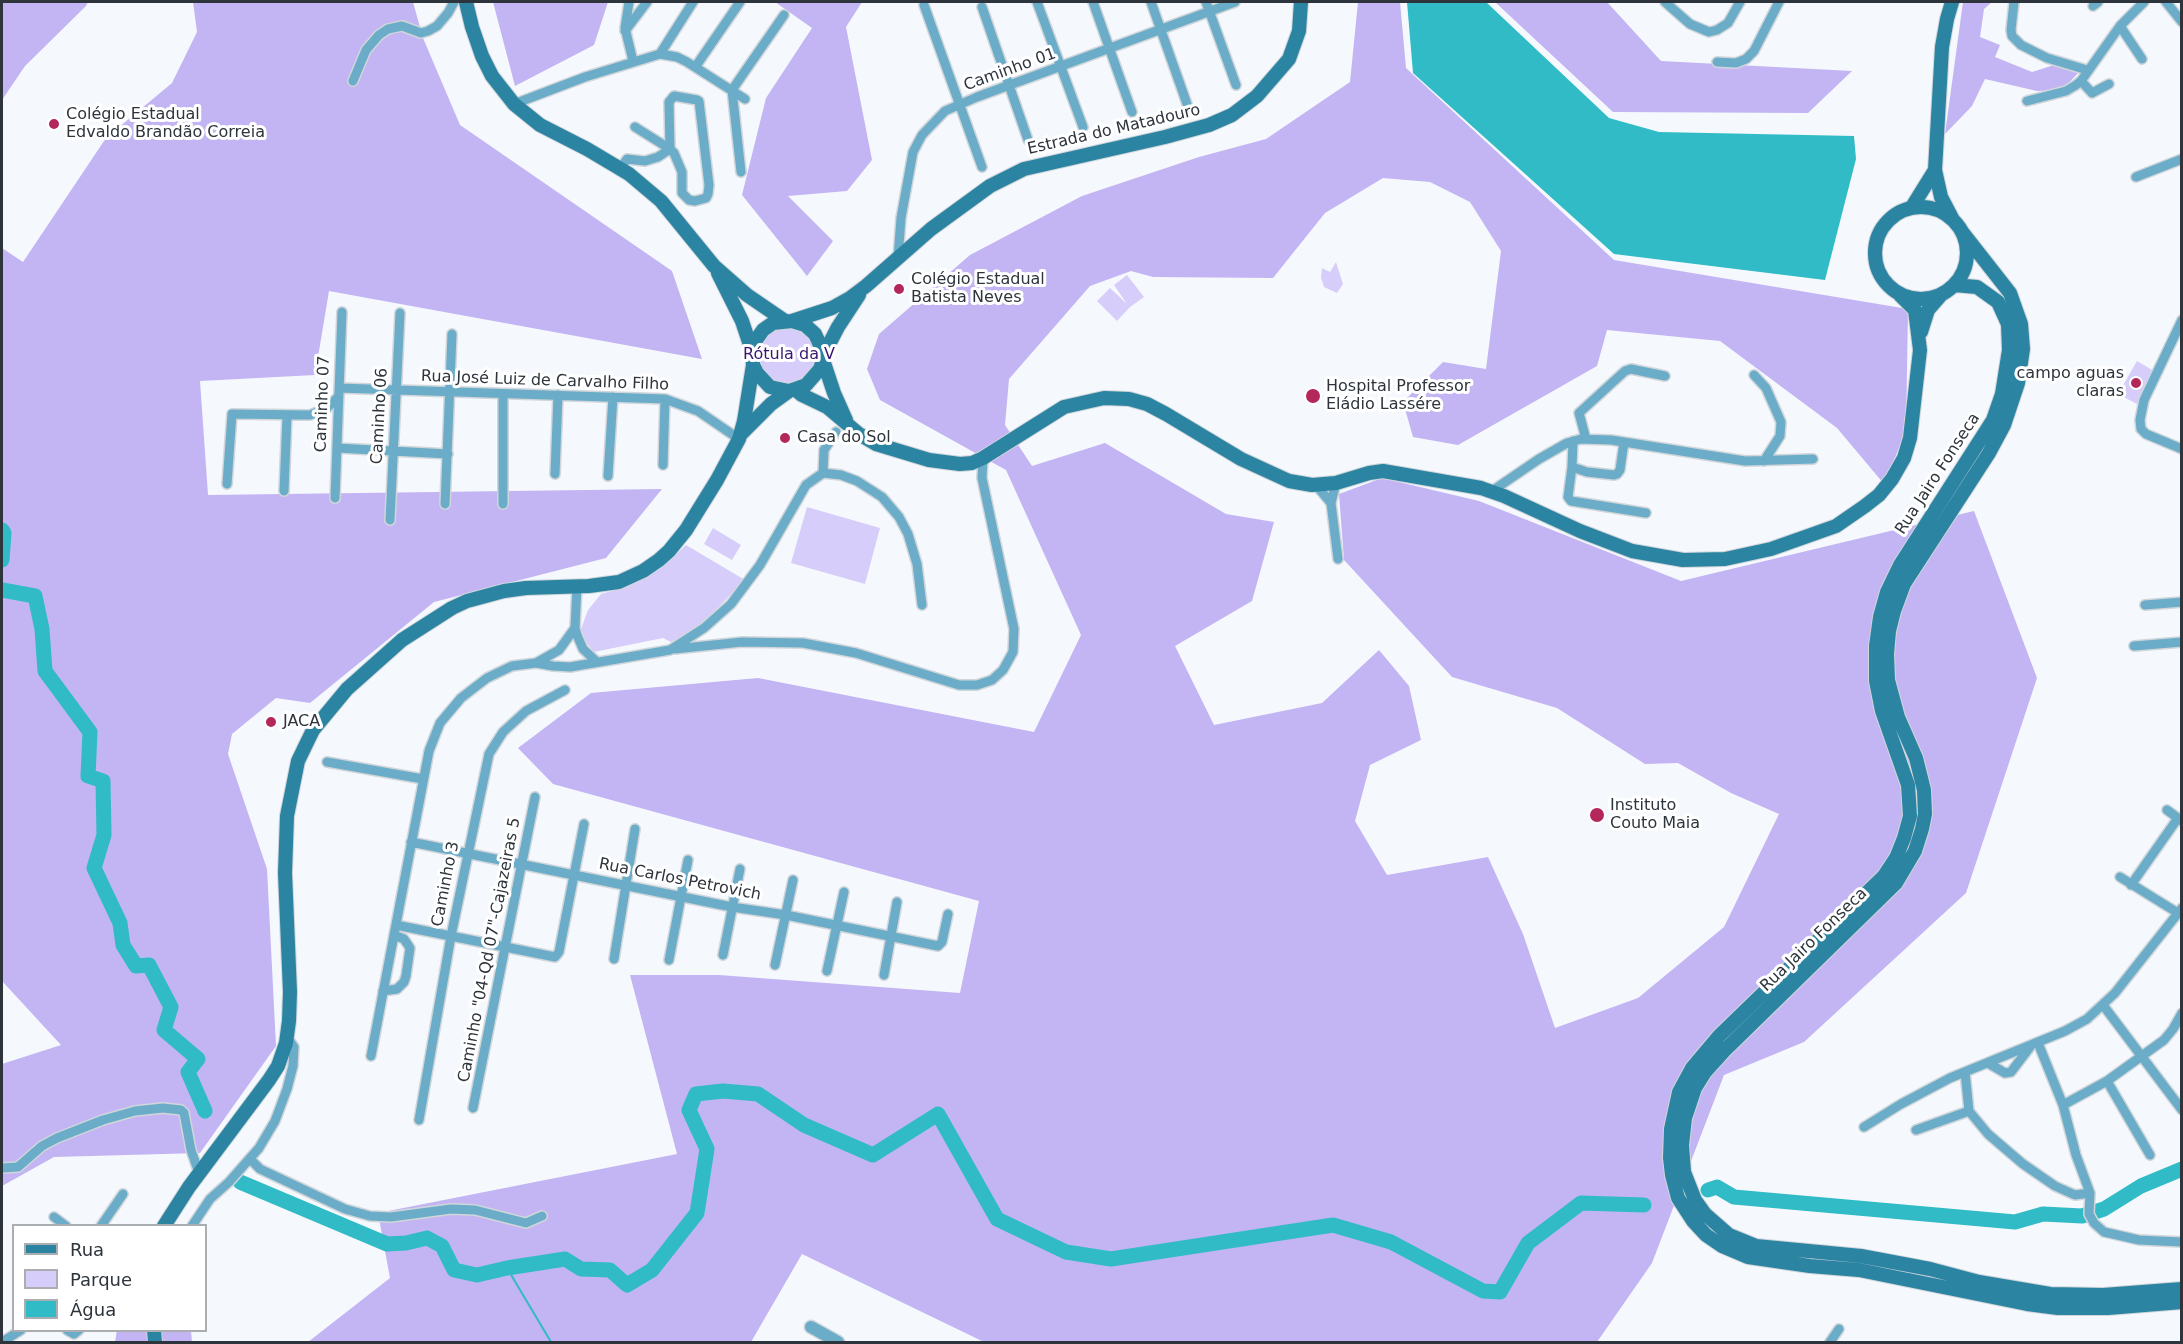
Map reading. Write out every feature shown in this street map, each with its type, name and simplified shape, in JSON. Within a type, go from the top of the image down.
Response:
[{"type":"main road","points":[[466,2],[472,27],[487,66],[514,104],[540,125],[629,174],[662,201],[714,266],[747,295],[788,321],[805,325],[815,334],[834,393],[847,422]]},
{"type":"main road","name":"Estrada do Matadouro","points":[[788,321],[832,308],[866,286],[931,229],[965,203],[990,186],[1024,169],[1209,126],[1232,115],[1257,96],[1289,59],[1299,31],[1301,2]]},
{"type":"main road","points":[[714,266],[742,321],[753,358],[763,381],[779,390],[792,390],[820,402],[863,437],[890,449],[937,462],[960,464],[977,460],[1064,407],[1096,399],[1117,398],[1147,404],[1241,459],[1280,478],[1300,484],[1336,483],[1383,471],[1492,491],[1623,548],[1672,559],[1736,557],[1771,549],[1818,533],[1846,520],[1879,495],[1892,479],[1904,458],[1911,438],[1920,337],[1929,310],[1941,295],[1954,285],[1962,274],[1966,261],[1966,247],[1959,228],[1941,197],[1935,170],[1942,56],[1947,19],[1952,2]]},
{"type":"main road","points":[[1912,207],[1935,170]]},
{"type":"main road","points":[[1920,337],[1915,310],[1881,278],[1874,253],[1876,241],[1881,229],[1889,219],[1912,207],[1924,206],[1935,209],[1959,228]]},
{"type":"main road","name":"Rua Jairo Fonseca","points":[[1959,228],[2010,293],[2021,324],[2023,349],[2018,383],[2004,424],[1989,453],[1904,584],[1889,631],[1888,680],[1898,717],[1916,758],[1924,790],[1922,829],[1915,850],[1896,883],[1704,1072],[1695,1088],[1685,1118],[1682,1144],[1684,1172],[1695,1200],[1705,1214],[1729,1235],[1756,1246],[1861,1256],[2050,1294],[2103,1295],[2181,1289]]},
{"type":"main road","name":"Rua Jairo Fonseca","points":[[1954,285],[1977,287],[1998,302],[2008,324],[2009,350],[2002,394],[1993,420],[1900,565],[1887,592],[1880,617],[1876,646],[1876,681],[1882,711],[1908,785],[1910,816],[1904,838],[1896,858],[1884,876],[1719,1036],[1692,1068],[1680,1092],[1671,1129],[1672,1176],[1678,1198],[1693,1221],[1722,1246],[1748,1257],[1774,1262],[1859,1270],[2058,1308],[2108,1308],[2181,1302]]},
{"type":"main road","name":"Estrada do Matadouro","points":[[823,360],[838,327],[866,286]]},
{"type":"main road","points":[[1900,295],[1914,299],[1928,299],[1941,295]]},
{"type":"main road","points":[[740,437],[756,339],[773,323],[788,321]]},
{"type":"main road","points":[[165,1224],[199,1173],[269,1080],[278,1066],[287,1037],[290,993],[285,873],[286,816],[298,760],[313,730],[347,689],[402,640],[452,608],[479,597],[504,591],[611,583],[630,578],[643,571],[669,551],[696,515],[740,437],[771,404],[792,390],[806,385],[815,376],[823,360]]},
{"type":"street","points":[[353,81],[366,50],[379,34],[402,26],[421,33],[428,31],[437,26],[454,2]]},
{"type":"street","points":[[629,2],[625,31],[633,61]]},
{"type":"street","points":[[625,31],[647,2]]},
{"type":"street","points":[[660,54],[693,2]]},
{"type":"street","points":[[696,66],[740,2]]},
{"type":"street","points":[[1037,2],[1083,127]]},
{"type":"street","points":[[1093,2],[1132,112]]},
{"type":"street","points":[[1151,2],[1187,104]]},
{"type":"street","name":"Caminho 01","points":[[898,258],[901,218],[913,152],[922,135],[945,111],[1161,29],[1207,6],[1236,2]]},
{"type":"street","points":[[1665,2],[1690,24],[1709,32],[1717,30],[1728,22],[1740,2]]},
{"type":"street","points":[[1717,62],[1736,63],[1746,59],[1754,51],[1779,2]]},
{"type":"street","points":[[2014,2],[2010,30],[2012,36],[2021,45],[2047,58],[2087,70]]},
{"type":"street","points":[[2027,101],[2069,90],[2081,81],[2120,26],[2144,2]]},
{"type":"street","points":[[2166,2],[2181,22]]},
{"type":"street","points":[[924,5],[982,167]]},
{"type":"street","points":[[1207,6],[1236,85]]},
{"type":"street","points":[[982,7],[1028,140]]},
{"type":"street","points":[[741,172],[732,90],[784,15]]},
{"type":"street","points":[[2120,26],[2142,59]]},
{"type":"street","points":[[514,104],[633,61],[660,54],[677,57],[696,66],[746,99]]},
{"type":"street","points":[[2081,81],[2092,93],[2109,84]]},
{"type":"street","points":[[635,127],[670,149],[680,167],[683,180],[682,193],[689,200],[699,201],[706,198],[709,185],[699,101],[674,96],[669,102],[670,149]]},
{"type":"street","points":[[620,169],[627,159],[645,161],[658,157],[670,149]]},
{"type":"street","points":[[2136,177],[2181,159]]},
{"type":"street","name":"Caminho 07","points":[[335,498],[342,312]]},
{"type":"street","name":"Caminho 06","points":[[390,520],[399,313]]},
{"type":"street","points":[[2181,320],[2144,400],[2140,420],[2141,429],[2146,434],[2181,448]]},
{"type":"street","points":[[445,504],[452,334]]},
{"type":"street","points":[[1586,439],[1579,413],[1625,371],[1631,369],[1665,376]]},
{"type":"street","points":[[1754,375],[1766,388],[1780,422],[1780,436],[1764,461]]},
{"type":"street","name":"Rua José Luiz de Carvalho Filho","points":[[339,392],[397,390],[665,399],[698,411],[740,437]]},
{"type":"street","points":[[227,484],[230,425],[233,413],[287,416],[319,412],[333,403],[339,392]]},
{"type":"street","points":[[502,504],[503,394]]},
{"type":"street","points":[[555,474],[558,395]]},
{"type":"street","points":[[608,476],[613,397]]},
{"type":"street","points":[[663,465],[665,399]]},
{"type":"street","points":[[284,491],[287,416]]},
{"type":"street","points":[[823,473],[824,450],[836,432]]},
{"type":"street","points":[[1492,491],[1539,459],[1573,441],[1586,439],[1624,442],[1737,460],[1814,459]]},
{"type":"street","points":[[1573,441],[1568,497],[1571,501],[1646,513]]},
{"type":"street","points":[[1572,467],[1587,472],[1617,474],[1620,470],[1624,442]]},
{"type":"street","points":[[337,448],[448,454]]},
{"type":"street","points":[[371,1056],[423,779],[440,723],[452,708],[474,688],[512,666],[536,663],[560,667],[670,650],[742,642],[803,644],[856,653],[959,686],[977,685],[992,680],[1003,670],[1010,658],[1015,640],[977,460]]},
{"type":"street","points":[[670,650],[704,628],[731,604],[760,565],[806,485],[823,473],[841,475],[857,481],[882,497],[899,517],[908,534],[917,564],[922,605]]},
{"type":"street","points":[[1336,483],[1330,503],[1338,560]]},
{"type":"street","points":[[1316,484],[1330,503]]},
{"type":"street","points":[[576,586],[575,628],[583,649],[597,662]]},
{"type":"street","points":[[2145,605],[2181,602]]},
{"type":"street","points":[[536,663],[559,650],[575,628]]},
{"type":"street","points":[[2134,646],[2181,642]]},
{"type":"street","name":"Caminho 3","points":[[419,1120],[486,762],[494,744],[503,732],[526,711],[565,690]]},
{"type":"street","points":[[327,762],[423,779]]},
{"type":"street","name":"Caminho \"04-Qd 07\"-Cajazeiras 5","points":[[473,1108],[535,797]]},
{"type":"street","points":[[2131,885],[2180,820],[2167,810]]},
{"type":"street","points":[[396,925],[555,957],[559,952],[584,824]]},
{"type":"street","points":[[614,959],[635,829]]},
{"type":"street","name":"Rua Carlos Petrovich","points":[[411,842],[938,946],[942,942],[948,914]]},
{"type":"street","points":[[669,960],[688,860]]},
{"type":"street","points":[[723,955],[740,869]]},
{"type":"street","points":[[1864,1127],[1900,1104],[1950,1078],[2078,1025],[2103,1005],[2137,967],[2180,910],[2120,877]]},
{"type":"street","points":[[775,965],[793,880]]},
{"type":"street","points":[[827,971],[844,892]]},
{"type":"street","points":[[884,975],[897,902]]},
{"type":"street","points":[[383,991],[397,989],[406,976],[410,948],[404,939],[394,935]]},
{"type":"street","points":[[2103,1005],[2181,1110]]},
{"type":"street","points":[[2063,1106],[2141,1058],[2169,1035],[2180,1018]]},
{"type":"street","points":[[193,1224],[210,1199],[259,1148],[275,1121],[287,1089],[292,1066],[294,1047],[287,1037]]},
{"type":"street","points":[[1988,1063],[2005,1073],[2011,1072],[2035,1044]]},
{"type":"street","points":[[2035,1044],[2063,1106],[2076,1155],[2090,1193],[2089,1214],[2094,1222],[2104,1232],[2139,1240],[2181,1242]]},
{"type":"street","points":[[1965,1072],[1969,1111],[1988,1134],[2023,1164],[2055,1186],[2075,1195],[2090,1193]]},
{"type":"street","points":[[2107,1081],[2150,1155]]},
{"type":"street","points":[[2,1168],[18,1167],[42,1146],[103,1120],[135,1111],[163,1108],[181,1110],[183,1113],[190,1150],[199,1173]]},
{"type":"street","points":[[1916,1130],[1969,1111]]},
{"type":"street","points":[[250,1159],[260,1169],[345,1209],[370,1216],[391,1217],[451,1209],[475,1210],[526,1223],[542,1216]]},
{"type":"street","points":[[102,1224],[123,1194]]},
{"type":"street","points":[[54,1217],[63,1224]]},
{"type":"street","points":[[811,1327],[838,1342]]},
{"type":"street","points":[[1830,1342],[1839,1329]]},
{"type":"street","points":[[2,1342],[19,1332],[24,1342]]},
{"type":"green space","points":[[1336,262],[1343,284],[1337,293],[1324,287],[1321,278],[1322,268],[1330,272]]},
{"type":"green space","points":[[1127,275],[1144,297],[1130,307],[1117,321],[1097,301],[1110,288],[1127,304],[1114,285]]},
{"type":"green space","name":"Rótula da V","points":[[795,325],[814,338],[818,359],[807,379],[796,384],[783,384],[772,380],[764,371],[759,360],[760,348],[765,337],[773,329]]},
{"type":"green space","name":"campo aguas claras","points":[[2137,361],[2154,371],[2137,404],[2118,394]]},
{"type":"green space","points":[[807,507],[880,528],[865,584],[791,563]]},
{"type":"green space","points":[[713,528],[741,545],[732,560],[704,544]]},
{"type":"green space","points":[[686,545],[745,580],[700,626],[671,642],[663,638],[594,652],[586,642],[581,629],[588,610],[601,594],[629,586],[666,564]]},
{"type":"shaded area","points":[[2,2],[88,2],[25,66],[2,100]]},
{"type":"shaded area","points":[[193,2],[413,2],[423,38],[460,125],[672,271],[702,359],[329,291],[315,375],[200,381],[208,495],[662,489],[606,558],[434,602],[310,703],[276,698],[232,734],[228,754],[267,869],[276,1046],[200,1153],[54,1157],[2,1186],[2,1064],[61,1045],[2,981],[2,248],[23,262],[106,138],[172,83],[197,32]]},
{"type":"shaded area","points":[[493,2],[608,2],[594,45],[515,86]]},
{"type":"shaded area","points":[[775,2],[862,2],[846,27],[872,160],[847,191],[788,196],[833,241],[807,276],[742,195],[766,98],[812,28]]},
{"type":"shaded area","points":[[1358,2],[1400,2],[1406,68],[1614,260],[1908,309],[1906,431],[1884,484],[1837,428],[1720,341],[1607,330],[1597,366],[1458,445],[1413,437],[1403,402],[1443,362],[1486,369],[1501,251],[1470,202],[1430,182],[1383,178],[1325,213],[1273,278],[1153,277],[1131,271],[1090,286],[1009,379],[1005,425],[1032,466],[1105,443],[1226,514],[1274,522],[1252,601],[1175,646],[1214,725],[1322,703],[1379,650],[1409,686],[1421,740],[1370,765],[1355,821],[1387,875],[1488,857],[1523,934],[1555,1028],[1638,998],[1724,927],[1779,814],[1731,793],[1678,763],[1645,764],[1557,708],[1452,677],[1344,560],[1339,494],[1382,478],[1479,501],[1681,581],[1974,511],[2037,678],[1966,893],[1804,1042],[1724,1075],[1652,1263],[1597,1342],[984,1342],[802,1254],[751,1342],[308,1342],[390,1278],[378,1213],[677,1154],[630,975],[719,975],[960,993],[979,901],[553,784],[518,748],[591,693],[758,678],[1034,732],[1081,635],[1006,470],[880,400],[867,369],[879,334],[970,255],[1082,196],[1199,157],[1266,139],[1350,82]]},
{"type":"shaded area","points":[[1495,2],[1607,2],[1661,61],[1852,71],[1808,113],[1613,112]]},
{"type":"shaded area","points":[[1963,2],[1992,2],[1984,9],[1980,37],[2000,45],[1995,57],[2032,72],[2054,65],[2079,72],[2062,90],[2037,91],[1985,79],[1972,106],[1945,134]]},
{"type":"shaded area","points":[[117,1332],[191,1332],[192,1342],[115,1342]]},
{"type":"water","points":[[1407,2],[1486,2],[1609,118],[1659,132],[1854,136],[1856,159],[1825,280],[1614,254],[1413,73]]},
{"type":"waterway","points":[[2,530],[4,533],[2,560]]},
{"type":"waterway","points":[[2,590],[35,596],[42,629],[45,671],[90,732],[88,776],[103,781],[104,835],[94,868],[120,923],[123,945],[136,966],[149,965],[171,1007],[164,1030],[198,1059],[188,1072],[205,1111]]},
{"type":"waterway","points":[[240,1182],[387,1244],[406,1243],[427,1238],[442,1246],[454,1270],[477,1275],[565,1259],[581,1269],[610,1270],[627,1285],[652,1270],[697,1213],[707,1149],[689,1110],[696,1094],[723,1091],[758,1094],[804,1125],[873,1155],[938,1114],[997,1219],[1066,1252],[1111,1259],[1333,1225],[1391,1242],[1483,1291],[1500,1292],[1528,1243],[1581,1203],[1644,1205]]},
{"type":"waterway","points":[[1708,1190],[1717,1187],[1734,1197],[2015,1222],[2043,1214],[2082,1216],[2104,1209],[2141,1186],[2182,1169]]},
{"type":"waterway","points":[[507,1268],[551,1342]]},
{"type":"place","name":"Colégio Estadual Edvaldo Brandão Correia","points":[[54,124]]},
{"type":"place","name":"Colégio Estadual Batista Neves","points":[[899,289]]},
{"type":"place","name":"campo aguas claras","points":[[2136,383]]},
{"type":"place","name":"Hospital Professor Eládio Lassére","points":[[1313,396]]},
{"type":"place","name":"Casa do Sol","points":[[785,438]]},
{"type":"place","name":"JACA","points":[[271,722]]},
{"type":"place","name":"Instituto Couto Maia","points":[[1597,815]]}]
